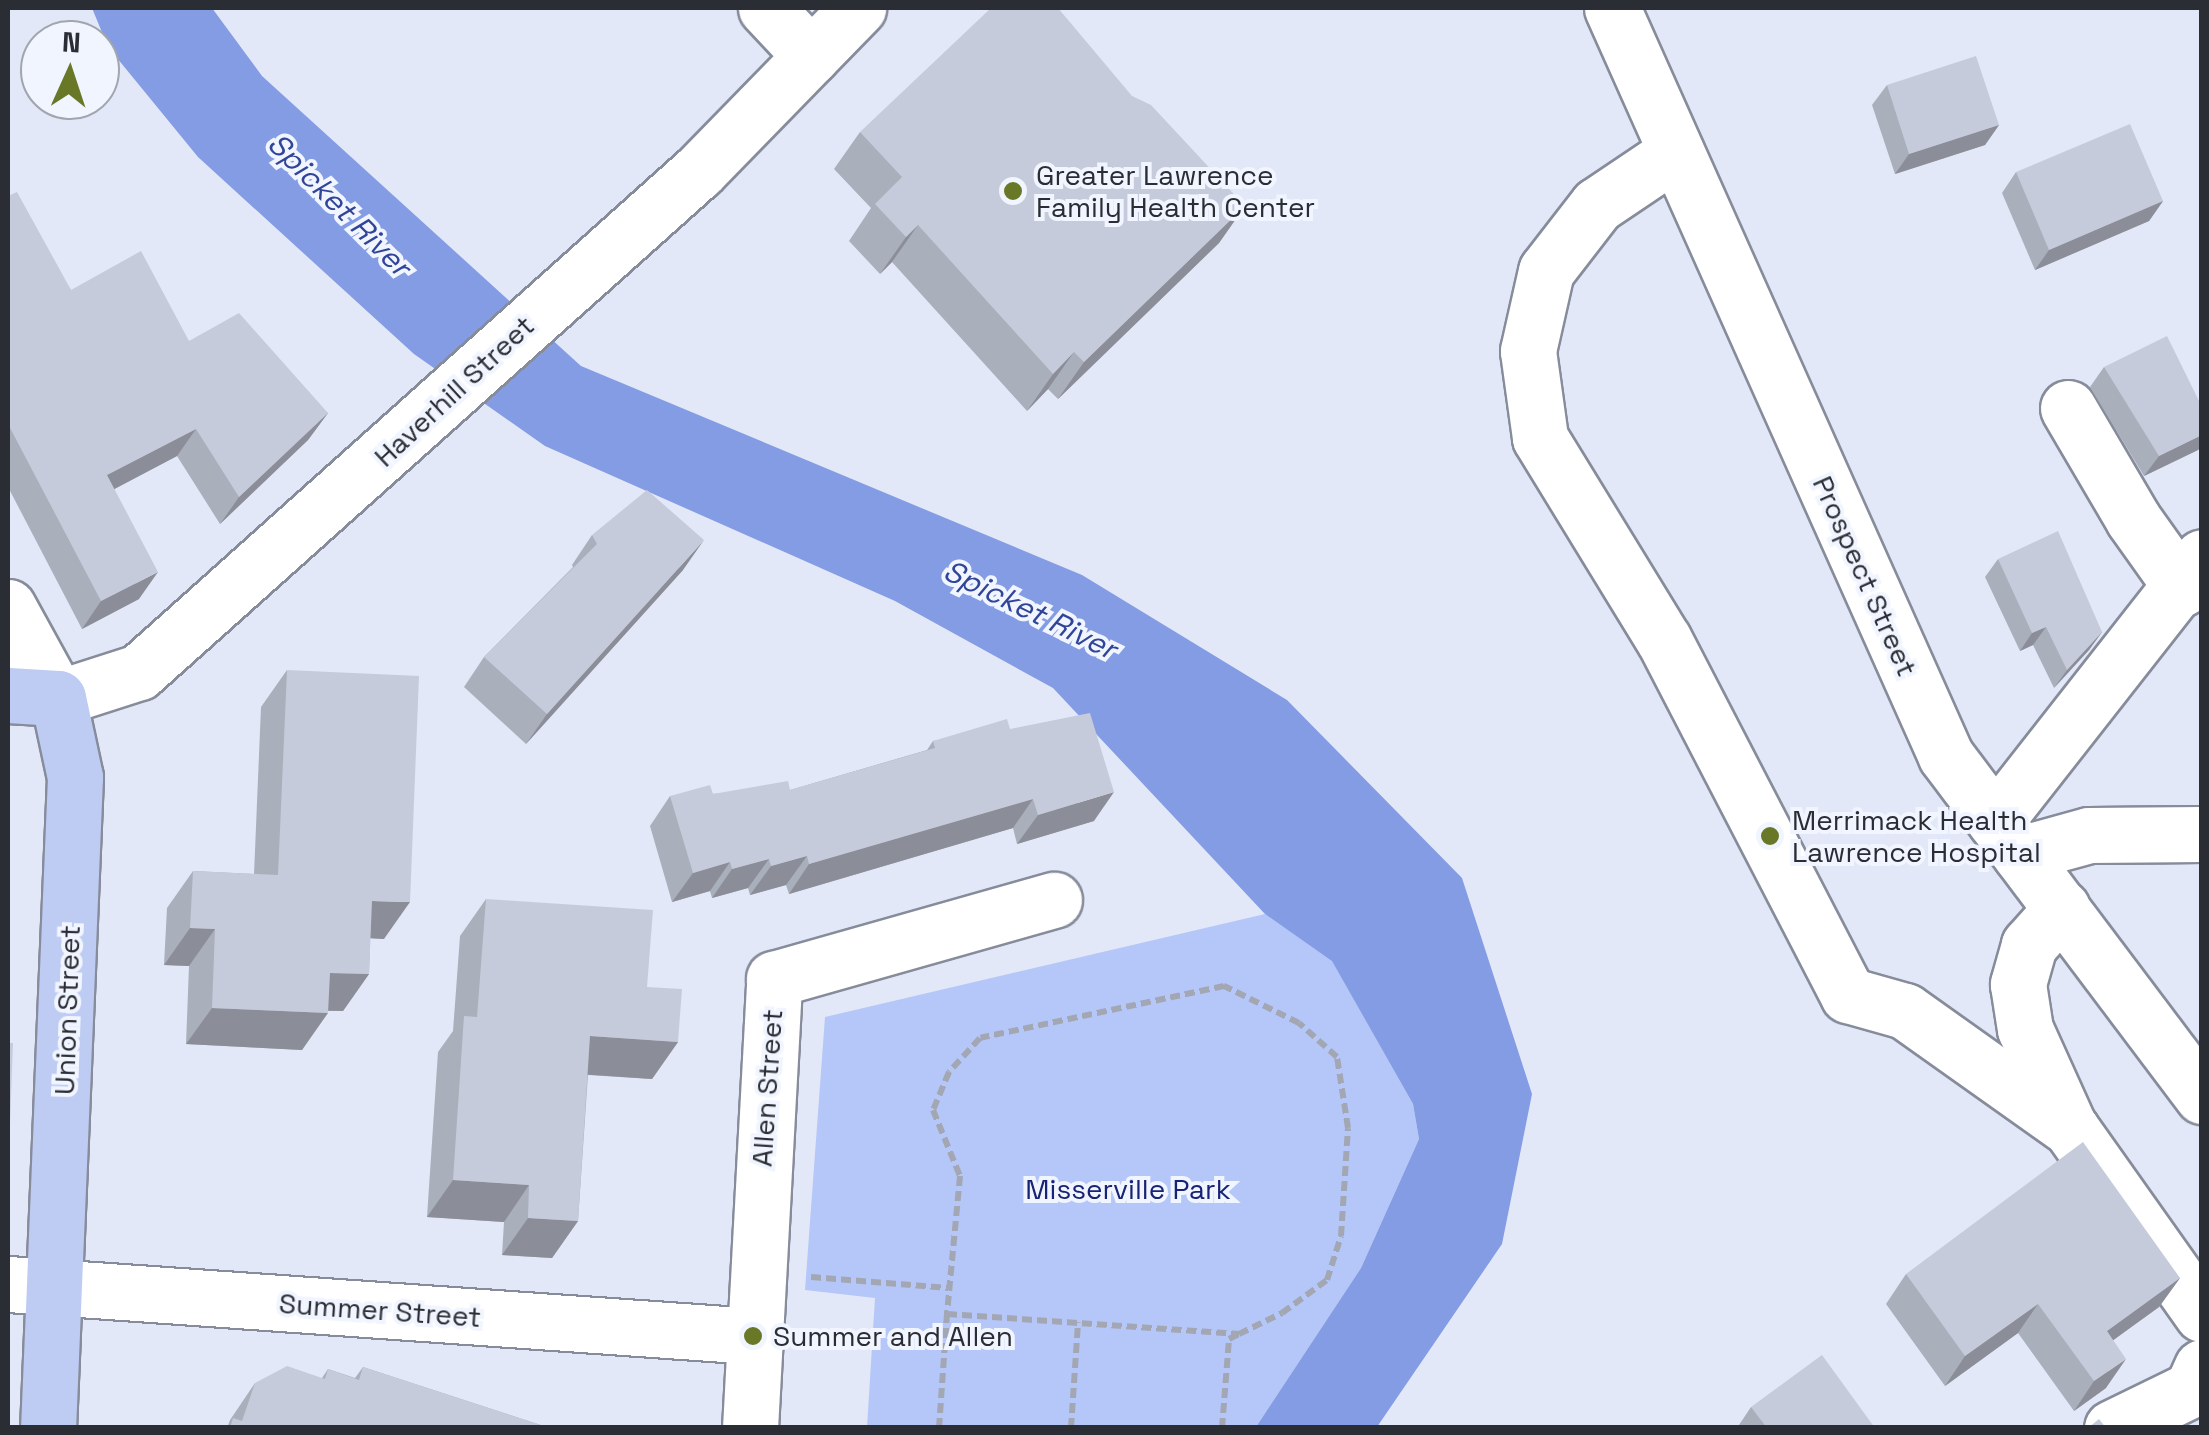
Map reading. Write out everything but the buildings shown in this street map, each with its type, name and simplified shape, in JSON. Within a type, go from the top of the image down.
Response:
[{"type":"main road","name":"Union Street","points":[[33,697],[75,778],[31,1285],[48,1428]]},
{"type":"street","points":[[766,8],[811,56]]},
{"type":"street","name":"Haverhill Street","points":[[33,697],[139,672],[438,407],[554,296],[700,172],[858,8]]},
{"type":"street","name":"Prospect Street","points":[[1612,8],[1946,756],[2202,1096]]},
{"type":"street","points":[[1676,152],[1597,206],[1546,271],[1528,351],[1540,438],[1664,640],[1848,995],[1905,1011],[2071,1130]]},
{"type":"street","points":[[2008,838],[2192,572],[2133,519],[2068,408]]},
{"type":"street","name":"Union Street","points":[[8,607],[33,697]]},
{"type":"street","points":[[2008,838],[2202,834]]},
{"type":"street","name":"Allen Street","points":[[750,1428],[774,979],[1054,900]]},
{"type":"street","points":[[2062,908],[2029,945],[2018,984],[2025,1029],[2071,1130],[2202,1314]]},
{"type":"street","name":"Summer Street","points":[[31,1285],[753,1336]]},
{"type":"street","points":[[2112,1428],[2192,1389],[2202,1367]]},
{"type":"path","points":[[939,1428],[960,1176],[932,1110],[948,1072],[980,1038],[1224,986],[1299,1023],[1337,1057],[1348,1128],[1341,1236],[1327,1280],[1229,1339],[1222,1428]]},
{"type":"path","points":[[756,1273],[950,1288]]},
{"type":"path","points":[[948,1314],[1239,1334]]},
{"type":"path","points":[[1072,1428],[1078,1322]]},
{"type":"green space","name":"Misserville Park","points":[[1265,914],[1332,960],[1413,1104],[1419,1139],[1361,1268],[1256,1427],[867,1427],[875,1298],[805,1290],[825,1017]]},
{"type":"water","name":"Spicket River","points":[[92,8],[212,8],[262,76],[581,366],[1082,575],[1287,700],[1462,878],[1532,1094],[1502,1244],[1377,1427],[1256,1427],[1361,1268],[1419,1139],[1413,1104],[1332,961],[1265,914],[1053,688],[895,601],[545,446],[414,354],[198,157],[120,62],[120,20],[97,20]]},
{"type":"place","name":"Greater Lawrence Family Health Center","points":[[1013,191]]},
{"type":"place","name":"Merrimack Health Lawrence Hospital","points":[[1770,836]]},
{"type":"place","name":"Summer and Allen","points":[[753,1336]]}]
